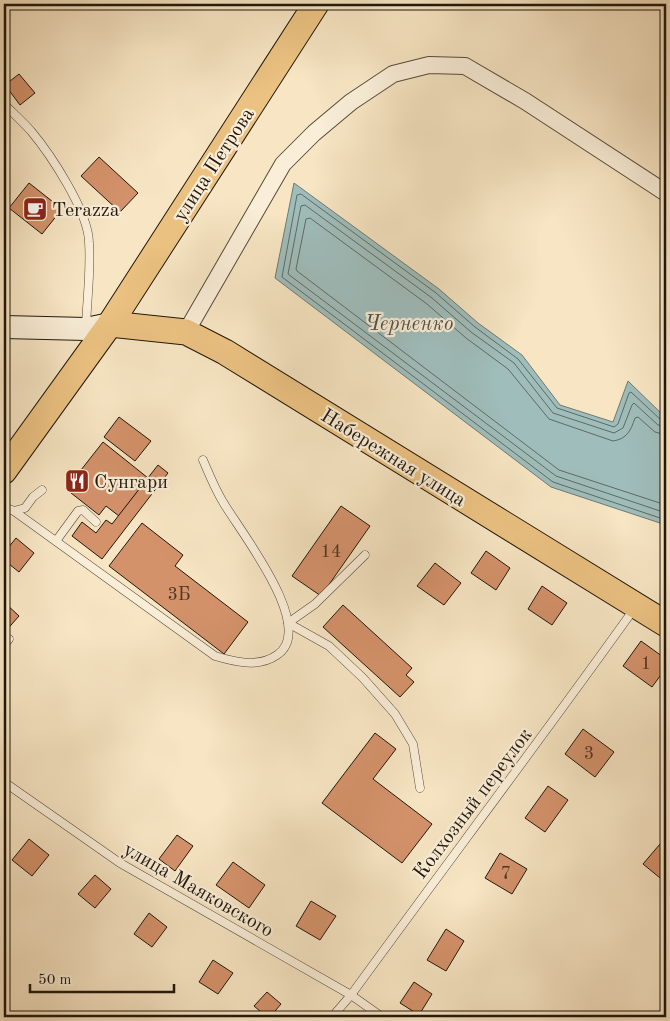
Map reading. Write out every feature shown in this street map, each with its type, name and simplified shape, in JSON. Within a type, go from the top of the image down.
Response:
[{"type":"main road","name":"улица Петрова","points":[[4,471],[98,326],[316,4]]},
{"type":"main road","name":"Набережная улица","points":[[4,327],[98,326],[186,332],[225,352],[666,624]]},
{"type":"street","points":[[186,332],[283,164],[314,133],[351,102],[393,74],[429,65],[465,66],[525,101],[666,193]]},
{"type":"lane","points":[[4,104],[30,130],[46,152],[61,175],[85,224],[89,241],[98,326]]},
{"type":"lane","points":[[4,507],[14,511],[215,656],[241,663],[269,660],[285,650],[290,638],[288,623],[277,586],[222,501],[203,460]]},
{"type":"lane","points":[[14,511],[25,508],[32,497],[42,490]]},
{"type":"lane","points":[[56,541],[78,511],[83,510],[96,522]]},
{"type":"lane","points":[[288,623],[315,604],[365,555]]},
{"type":"lane","name":"Колхозный переулок","points":[[332,1017],[351,995],[482,815],[537,744],[636,605]]},
{"type":"lane","points":[[288,623],[329,646],[363,678],[395,714],[413,744],[420,788]]},
{"type":"lane","name":"улица Маяковского","points":[[4,782],[120,863],[351,995],[382,1017]]},
{"type":"water","name":"Черненко","points":[[294,183],[439,289],[478,323],[522,355],[560,405],[613,422],[628,381],[666,418],[666,525],[551,487],[275,278]]},
{"type":"building","points":[[19,74],[35,93],[20,105],[5,85]]},
{"type":"building","points":[[99,157],[138,193],[120,212],[81,176]]},
{"type":"building","name":"Terazza","points":[[29,183],[62,209],[42,234],[9,208]]},
{"type":"building","points":[[119,417],[151,441],[135,461],[104,437]]},
{"type":"building","points":[[103,442],[148,478],[119,516],[106,506],[99,515],[66,489]]},
{"type":"building","points":[[158,465],[168,473],[102,559],[72,536],[82,522],[96,533],[106,520],[112,524]]},
{"type":"building","points":[[341,506],[370,526],[321,596],[292,576]]},
{"type":"building","points":[[142,523],[183,555],[175,566],[248,622],[224,654],[109,566]]},
{"type":"building","points":[[16,538],[34,553],[19,572],[4,560],[4,553]]},
{"type":"building","points":[[486,551],[510,568],[496,590],[471,573]]},
{"type":"building","points":[[435,563],[461,583],[444,605],[417,586]]},
{"type":"building","points":[[542,586],[567,603],[552,625],[528,609]]},
{"type":"building","points":[[4,602],[19,616],[4,633]]},
{"type":"building","points":[[343,605],[412,668],[406,675],[414,682],[400,697],[323,627]]},
{"type":"building","points":[[641,641],[666,659],[666,668],[652,687],[623,666]]},
{"type":"building","points":[[583,729],[614,752],[595,777],[565,754]]},
{"type":"building","points":[[375,733],[396,749],[373,779],[432,824],[402,863],[322,803]]},
{"type":"building","points":[[548,786],[568,800],[545,832],[525,818]]},
{"type":"building","points":[[177,835],[193,846],[175,871],[159,859]]},
{"type":"building","points":[[666,837],[666,881],[665,882],[643,864]]},
{"type":"building","points":[[29,839],[49,855],[32,876],[12,860]]},
{"type":"building","points":[[500,853],[527,869],[512,894],[485,878]]},
{"type":"building","points":[[233,862],[265,885],[249,908],[216,885]]},
{"type":"building","points":[[95,875],[111,889],[95,908],[78,894]]},
{"type":"building","points":[[311,901],[336,916],[320,940],[296,926]]},
{"type":"building","points":[[149,913],[167,927],[152,947],[134,934]]},
{"type":"building","points":[[446,929],[464,941],[446,971],[427,960]]},
{"type":"building","points":[[213,960],[233,973],[218,994],[199,982]]},
{"type":"building","points":[[414,982],[432,994],[419,1015],[400,1003]]},
{"type":"building","points":[[267,992],[281,1004],[270,1017],[267,1017],[254,1006]]},
{"type":"place","name":"Terazza","points":[[35,209]]},
{"type":"place","name":"Сунгари","points":[[77,481]]}]
